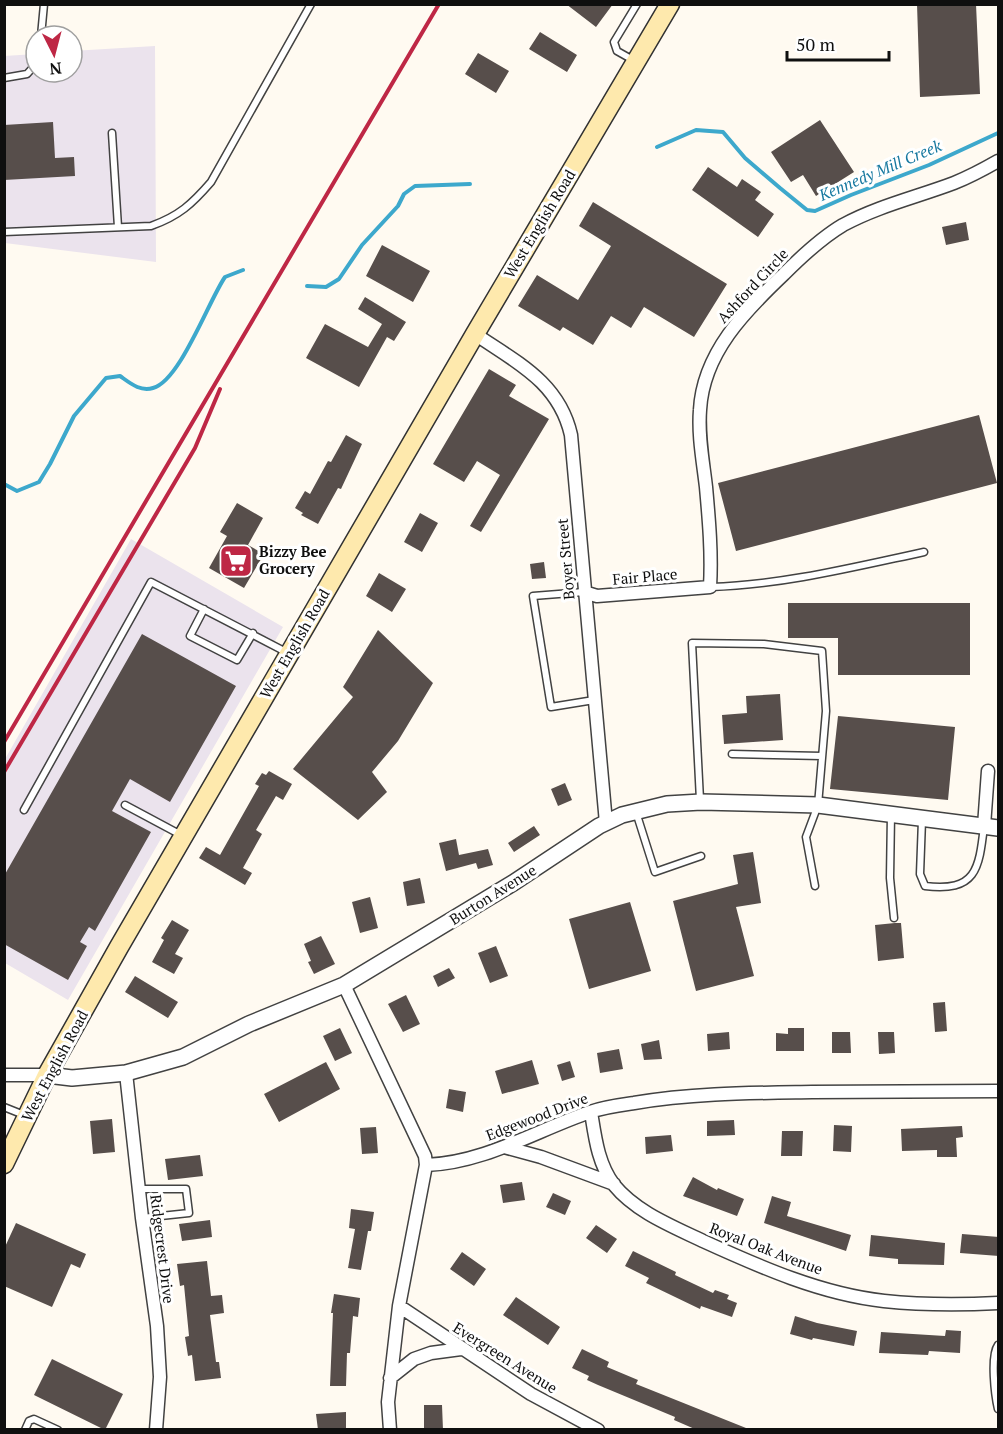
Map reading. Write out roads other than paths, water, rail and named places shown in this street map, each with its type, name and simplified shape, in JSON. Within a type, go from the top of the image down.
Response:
[{"type":"main road","name":"West English Road","points":[[4,1164],[47,1075],[183,836],[670,4]]},
{"type":"street","name":"Ashford Circle","points":[[710,587],[711,567],[700,409],[705,381],[714,357],[729,331],[767,290],[830,233],[870,212],[955,182],[999,160]]},
{"type":"street","name":"Boyer Street","points":[[476,334],[537,376],[555,397],[567,418],[571,435],[606,823]]},
{"type":"street","name":"Fair Place","points":[[584,592],[597,596],[710,587]]},
{"type":"street","points":[[988,771],[991,827]]},
{"type":"street","name":"Burton Avenue","points":[[4,1075],[47,1075],[72,1078],[126,1072],[183,1057],[249,1024],[344,985],[622,815],[667,804],[700,802],[818,805],[991,827]]},
{"type":"street","points":[[344,985],[425,1156],[426,1165],[399,1306],[388,1402],[390,1430]]},
{"type":"street","name":"Ridgecrest Drive","points":[[126,1072],[142,1218],[157,1326],[160,1377],[156,1430]]},
{"type":"street","name":"Edgewood Drive","points":[[426,1165],[445,1164],[504,1147],[591,1112],[635,1102],[714,1094],[999,1091]]},
{"type":"street","name":"Royal Oak Avenue","points":[[591,1112],[597,1146],[603,1164],[614,1184],[636,1204],[662,1222],[810,1284],[882,1300],[952,1305],[999,1304]]},
{"type":"street","points":[[504,1147],[541,1157],[614,1184]]},
{"type":"street","name":"Evergreen Avenue","points":[[399,1306],[460,1349],[531,1394],[598,1430]]},
{"type":"street","points":[[390,1378],[414,1359],[431,1353],[460,1349]]},
{"type":"lane","points":[[42,24],[44,4]]},
{"type":"lane","points":[[4,232],[151,226],[171,218],[192,203],[211,182],[311,4]]},
{"type":"lane","points":[[636,62],[617,51],[614,42],[637,4]]},
{"type":"lane","points":[[4,78],[24,75]]},
{"type":"lane","points":[[111,133],[118,227]]},
{"type":"lane","points":[[710,587],[737,586],[833,572],[924,552]]},
{"type":"lane","points":[[24,810],[151,582],[253,633],[289,654]]},
{"type":"lane","points":[[584,592],[533,596],[551,707],[594,700]]},
{"type":"lane","points":[[204,609],[190,636],[237,660],[253,633]]},
{"type":"lane","points":[[700,802],[692,642],[764,644],[822,651],[826,711],[818,805],[806,837],[815,886]]},
{"type":"lane","points":[[732,754],[822,756]]},
{"type":"lane","points":[[125,805],[183,836]]},
{"type":"lane","points":[[636,812],[655,872],[701,856]]},
{"type":"lane","points":[[891,814],[890,878],[894,918]]},
{"type":"lane","points":[[922,818],[920,874],[925,886],[945,889],[968,880],[980,863],[991,827]]},
{"type":"lane","points":[[4,1107],[28,1116]]},
{"type":"lane","points":[[139,1189],[186,1189],[189,1213],[142,1218]]},
{"type":"lane","points":[[999,1345],[994,1357],[995,1391],[999,1409]]},
{"type":"lane","points":[[25,1430],[28,1421],[34,1419],[58,1430]]},
{"type":"waterway","name":"Kennedy Mill Creek","points":[[657,147],[696,130],[723,132],[745,158],[807,210],[815,211],[929,165],[998,133]]},
{"type":"waterway","name":"Kennedy Mill Creek","points":[[307,286],[326,287],[339,279],[362,245],[398,206],[404,194],[415,186],[470,184]]},
{"type":"waterway","name":"Kennedy Mill Creek","points":[[4,484],[17,491],[39,482],[74,416],[106,378],[120,376],[144,389],[153,388],[163,382],[183,356],[225,277],[243,270]]},
{"type":"railway","points":[[4,742],[439,4]]},
{"type":"railway","points":[[4,772],[195,448],[220,389]]},
{"type":"place","name":"Bizzy Bee Grocery","points":[[236,561]]}]
